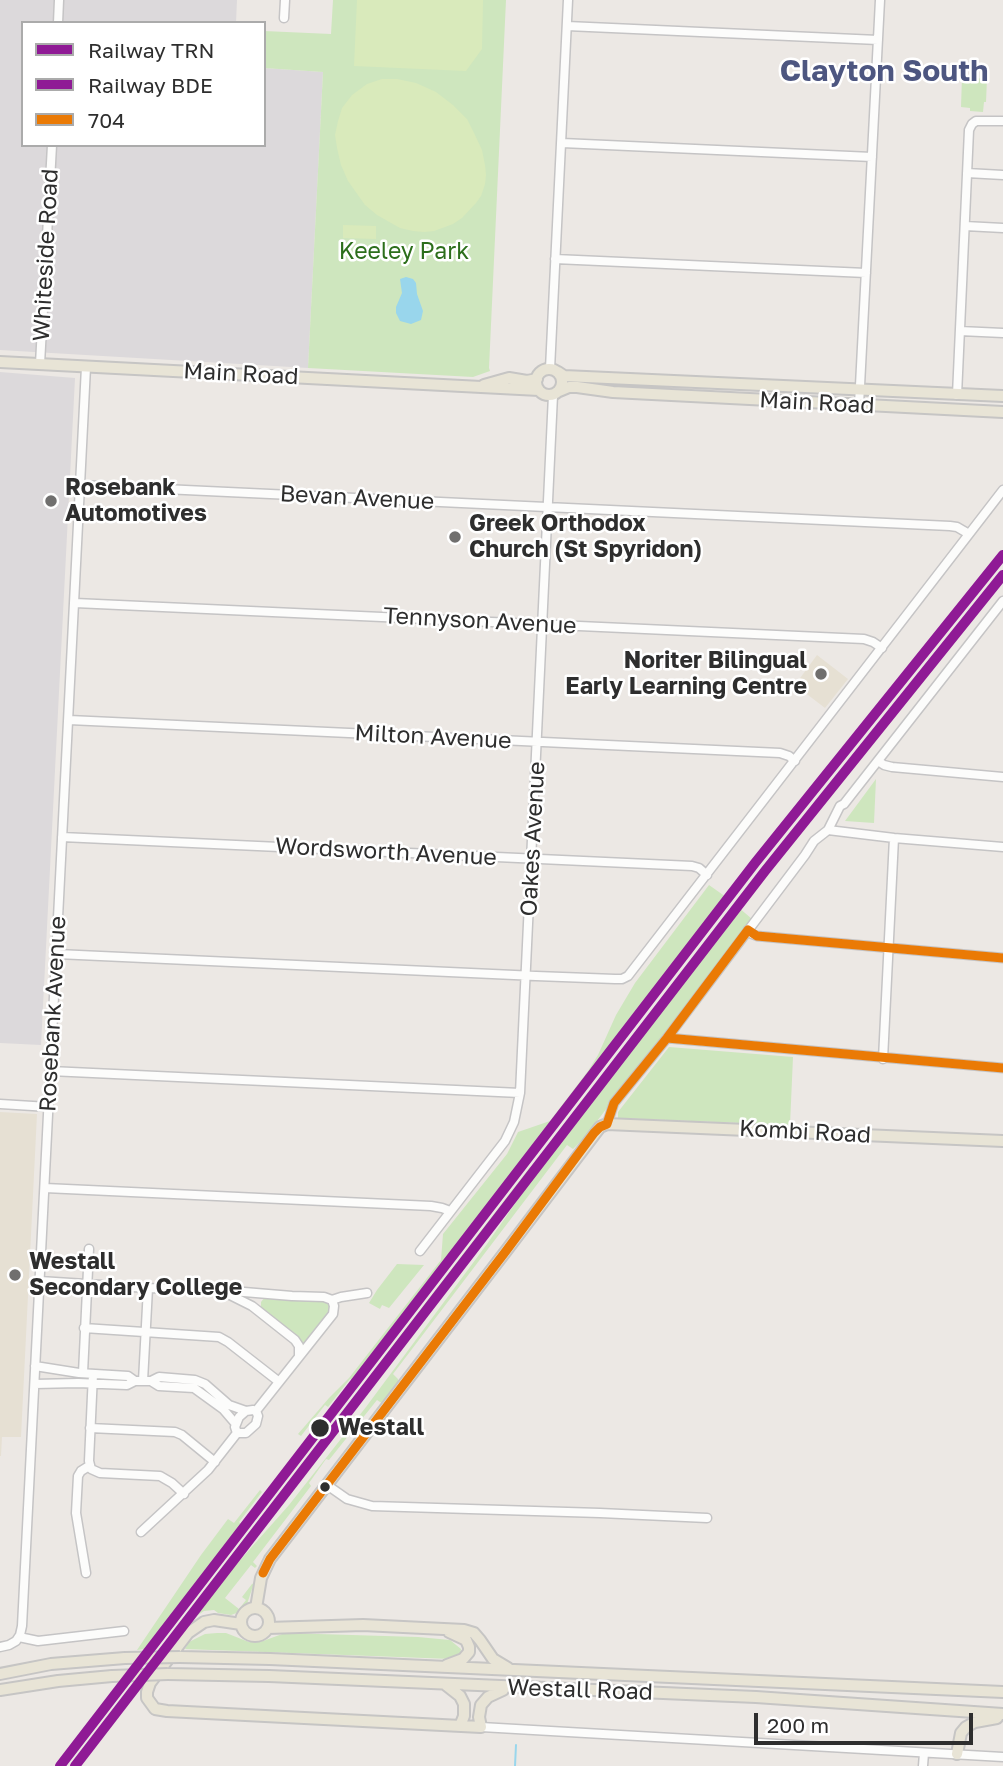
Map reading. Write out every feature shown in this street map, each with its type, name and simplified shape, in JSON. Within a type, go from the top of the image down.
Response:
[{"type":"main road","name":"Main Road","points":[[0,362],[482,386],[509,378],[538,384]]},
{"type":"main road","points":[[542,371],[554,371],[562,380],[560,389],[555,394],[545,394],[538,384],[542,371]]},
{"type":"main road","name":"Main Road","points":[[554,371],[564,376],[1003,397]]},
{"type":"main road","points":[[717,398],[718,384]]},
{"type":"main road","name":"Main Road","points":[[555,394],[569,387],[577,387],[613,392],[1003,412]]},
{"type":"main road","points":[[917,393],[917,408]]},
{"type":"main road","points":[[256,1608],[261,1578],[270,1559],[594,1133],[607,1124]]},
{"type":"main road","name":"Kombi Road","points":[[607,1124],[1003,1140]]},
{"type":"main road","points":[[256,1608],[269,1619],[268,1628],[262,1635],[253,1636],[245,1632],[241,1624],[245,1613],[256,1608]]},
{"type":"main road","points":[[241,1624],[214,1620],[204,1622],[188,1633],[150,1683],[147,1698],[155,1709],[481,1727],[481,1705],[488,1697],[507,1688]]},
{"type":"main road","points":[[268,1628],[363,1625],[470,1631],[481,1640],[493,1659],[514,1671]]},
{"type":"main road","points":[[435,1629],[457,1635],[466,1640],[469,1647],[463,1658],[441,1667]]},
{"type":"main road","name":"Westall Road","points":[[0,1674],[51,1664],[180,1657],[1003,1692]]},
{"type":"main road","name":"Westall Road","points":[[0,1690],[112,1676],[269,1676],[756,1698],[1003,1716]]},
{"type":"main road","points":[[446,1685],[460,1696],[464,1704],[460,1727]]},
{"type":"main road","points":[[957,1754],[961,1733],[966,1727],[975,1722],[1003,1716]]},
{"type":"street","points":[[58,21],[59,0]]},
{"type":"street","points":[[284,18],[285,0]]},
{"type":"street","points":[[554,371],[555,259],[568,0]]},
{"type":"street","points":[[859,405],[880,0]]},
{"type":"street","points":[[567,26],[878,40]]},
{"type":"street","points":[[957,395],[969,130],[972,124],[981,120],[1003,121]]},
{"type":"street","points":[[562,143],[872,157]]},
{"type":"street","name":"Whiteside Road","points":[[40,364],[52,147]]},
{"type":"street","points":[[967,173],[1003,175]]},
{"type":"street","points":[[965,226],[1003,228]]},
{"type":"street","points":[[555,259],[866,273]]},
{"type":"street","points":[[960,331],[1003,334]]},
{"type":"street","name":"Rosebank Avenue","points":[[19,1637],[22,1626],[36,1366],[86,367]]},
{"type":"street","name":"Oakes Avenue","points":[[420,1251],[505,1141],[514,1122],[520,1093],[555,394]]},
{"type":"street","name":"Bevan Avenue","points":[[79,485],[950,526],[969,534]]},
{"type":"street","points":[[57,954],[622,979],[628,976],[708,874],[1003,490]]},
{"type":"street","points":[[607,1124],[614,1103],[667,1038],[814,841],[828,830],[840,806],[1003,601]]},
{"type":"street","name":"Tennyson Avenue","points":[[75,603],[864,639],[882,648]]},
{"type":"street","name":"Milton Avenue","points":[[69,720],[780,753],[795,761]]},
{"type":"street","points":[[878,761],[892,767],[1003,777]]},
{"type":"street","points":[[828,830],[1003,847]]},
{"type":"street","name":"Wordsworth Avenue","points":[[62,837],[692,866],[708,874]]},
{"type":"street","points":[[883,1059],[894,838]]},
{"type":"street","points":[[748,930],[757,936],[1003,958]]},
{"type":"street","points":[[667,1038],[1003,1068]]},
{"type":"street","points":[[51,1071],[520,1093]]},
{"type":"street","points":[[0,1104],[49,1107]]},
{"type":"street","points":[[45,1188],[431,1206],[450,1211]]},
{"type":"street","points":[[83,1374],[89,1249]]},
{"type":"street","points":[[40,1281],[324,1297],[332,1300],[367,1293]]},
{"type":"street","points":[[143,1381],[148,1288]]},
{"type":"street","points":[[219,1291],[237,1297],[295,1339],[299,1346],[299,1355]]},
{"type":"street","points":[[258,1311],[259,1301],[264,1294]]},
{"type":"street","points":[[256,1411],[333,1314],[332,1300]]},
{"type":"street","points":[[85,1328],[219,1337],[278,1381]]},
{"type":"street","points":[[36,1366],[83,1374],[93,1379]]},
{"type":"street","points":[[35,1384],[128,1376],[159,1387],[195,1388],[223,1409],[236,1423]]},
{"type":"street","points":[[143,1381],[159,1377],[195,1380],[205,1384],[229,1405],[256,1411]]},
{"type":"street","points":[[93,1379],[89,1466],[100,1473],[160,1476],[184,1494]]},
{"type":"street","points":[[237,1433],[236,1423],[246,1410]]},
{"type":"street","points":[[237,1433],[246,1433],[253,1428],[258,1416],[256,1411]]},
{"type":"street","points":[[90,1428],[175,1432],[215,1462]]},
{"type":"street","points":[[141,1532],[184,1494],[215,1462],[237,1433]]},
{"type":"street","points":[[86,1573],[76,1513],[78,1476],[89,1466]]},
{"type":"street","points":[[327,1485],[347,1499],[372,1506],[707,1518]]},
{"type":"street","points":[[0,1647],[12,1644],[19,1637],[35,1641],[124,1632]]},
{"type":"street","points":[[481,1727],[1003,1757]]},
{"type":"street","points":[[923,1766],[924,1753]]},
{"type":"shaded area","points":[[0,0],[237,0],[236,21],[21,21],[21,147],[266,147],[266,68],[323,72],[308,368],[0,350]]},
{"type":"shaded area","points":[[0,372],[75,378],[41,1045],[0,1043]]},
{"type":"shaded area","points":[[817,655],[848,679],[825,708],[795,685]]},
{"type":"shaded area","name":"Westall Secondary College","points":[[0,1112],[37,1114],[21,1437],[2,1437],[1,1456],[0,1456]]},
{"type":"green space","name":"Keeley Park","points":[[333,0],[506,0],[490,371],[473,377],[308,368],[323,72],[266,68],[266,31],[331,34]]},
{"type":"green space","points":[[357,0],[483,0],[482,49],[466,71],[354,66]]},
{"type":"green space","points":[[962,77],[987,79],[983,112],[961,107]]},
{"type":"green space","points":[[382,79],[416,83],[436,92],[467,119],[475,135],[482,150],[485,184],[476,203],[453,224],[424,232],[400,228],[365,205],[348,181],[341,165],[335,135],[342,108],[352,95],[367,84]]},
{"type":"green space","points":[[343,225],[376,226],[376,239],[343,238]]},
{"type":"green space","points":[[876,779],[874,823],[845,821]]},
{"type":"green space","points":[[709,885],[726,897],[352,1380],[350,1379],[328,1407],[325,1405],[301,1436],[298,1434],[349,1378],[441,1260],[443,1234],[507,1154],[518,1132],[550,1121],[588,1071],[635,983]]},
{"type":"green space","points":[[734,905],[752,919],[584,1138],[573,1149],[567,1145],[393,1374],[398,1379],[398,1384],[383,1404],[377,1400],[329,1460],[326,1459],[309,1483],[311,1486],[253,1562],[257,1566],[255,1568],[251,1565],[225,1598],[239,1609],[246,1600],[242,1597],[254,1583],[245,1610],[231,1615],[214,1610],[204,1611],[195,1617],[170,1649],[166,1649],[180,1628],[289,1505],[366,1407]]},
{"type":"green space","points":[[669,1047],[793,1057],[790,1125],[618,1118],[618,1112]]},
{"type":"green space","points":[[530,1167],[466,1262],[412,1333],[410,1332],[361,1395],[359,1394],[394,1344]]},
{"type":"green space","points":[[397,1264],[424,1265],[389,1308],[382,1305],[380,1309],[369,1303]]},
{"type":"green space","points":[[265,1297],[328,1300],[332,1309],[305,1348],[261,1310],[261,1302]]},
{"type":"green space","points":[[303,1473],[253,1536],[218,1575],[250,1531],[253,1533],[293,1481]]},
{"type":"green space","points":[[260,1490],[262,1492],[239,1522],[241,1524],[145,1649],[137,1650],[228,1519],[234,1523]]},
{"type":"green space","points":[[226,1633],[249,1642],[263,1641],[285,1633],[418,1637],[450,1640],[461,1649],[460,1655],[451,1659],[185,1649],[189,1642],[205,1634]]},
{"type":"water","points":[[406,277],[416,283],[423,311],[421,320],[411,324],[400,321],[396,313],[402,293],[400,279]]},
{"type":"waterway","points":[[515,1766],[516,1745]]},
{"type":"railway","points":[[65,1766],[246,1530]]},
{"type":"rail line","name":"TRN","points":[[60,1766],[755,863],[1003,555]]},
{"type":"rail line","name":"BDE","points":[[75,1766],[765,871],[1003,575]]},
{"type":"transit line","name":"704","points":[[263,1573],[270,1559],[594,1133],[607,1124],[614,1103],[748,930],[757,936],[1003,958]]},
{"type":"transit line","name":"704","points":[[667,1038],[1003,1068]]},
{"type":"place","name":"Rosebank Automotives","points":[[51,501]]},
{"type":"place","name":"Greek Orthodox Church (St Spyridon)","points":[[455,537]]},
{"type":"place","name":"Noriter Bilingual Early Learning Centre","points":[[821,674]]},
{"type":"place","name":"Westall Secondary College","points":[[15,1275]]},
{"type":"place","name":"Westall","points":[[320,1428]]},
{"type":"district","name":"Clayton South","points":[[884,71]]}]
